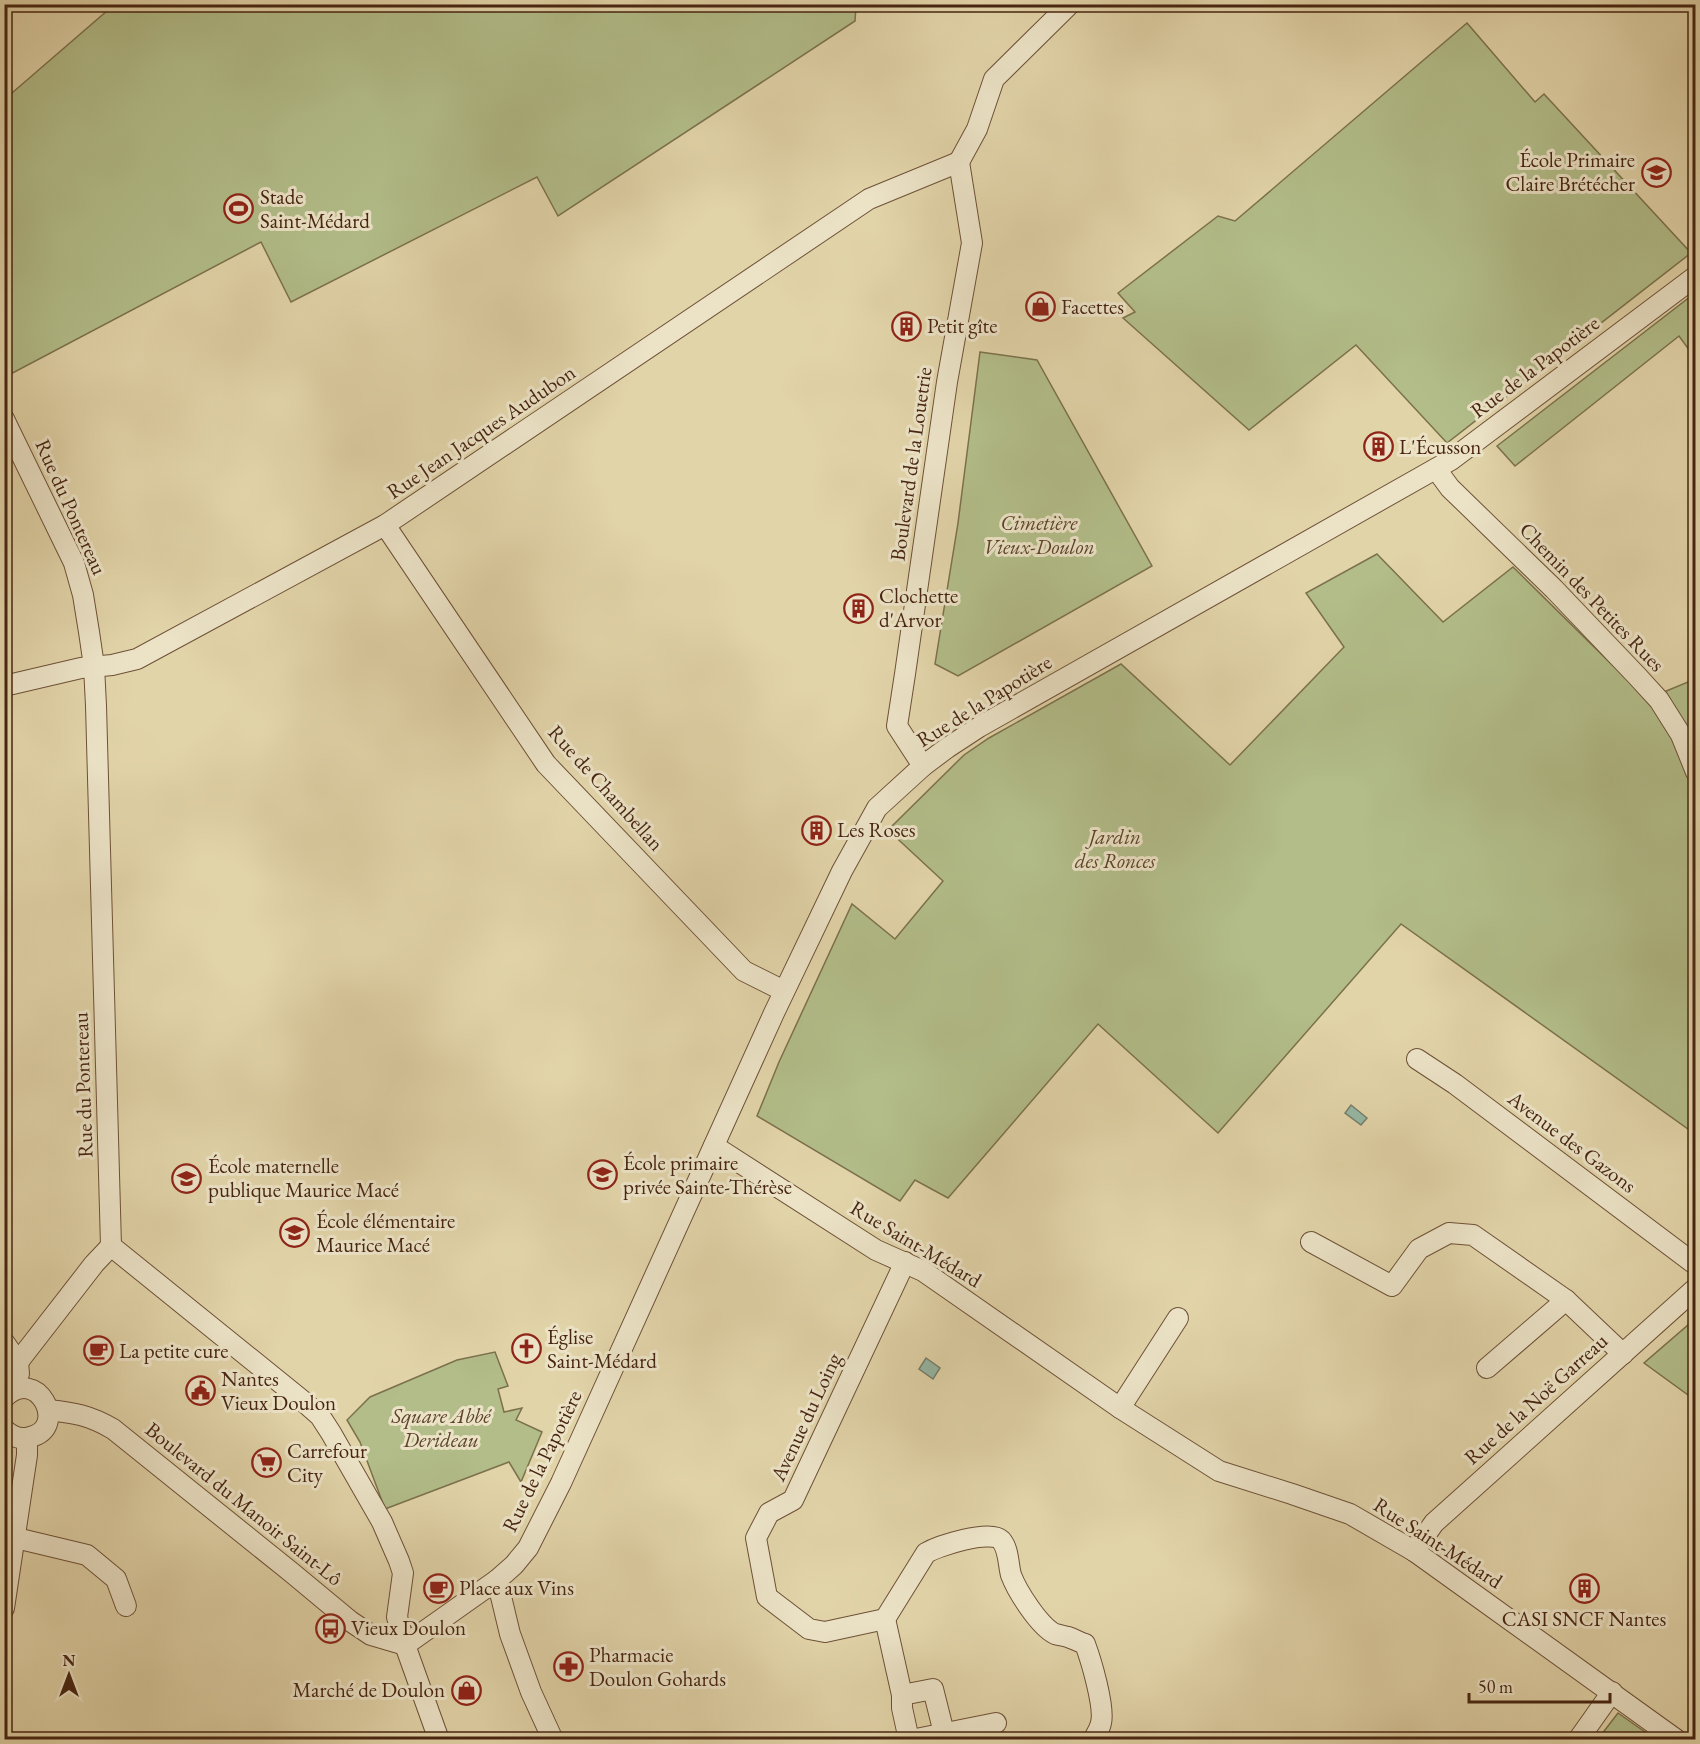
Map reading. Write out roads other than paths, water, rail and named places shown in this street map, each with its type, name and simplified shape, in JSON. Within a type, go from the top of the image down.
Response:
[{"type":"street","points":[[959,162],[977,129],[994,79],[1070,4]]},
{"type":"street","name":"Rue Jean Jacques Audubon","points":[[4,686],[137,659],[385,525],[869,199],[959,162]]},
{"type":"street","name":"Boulevard de la Louetrie","points":[[923,766],[897,726],[947,382],[972,243],[959,162]]},
{"type":"street","name":"Rue de la Papotière","points":[[405,1645],[497,1580],[528,1548],[561,1483],[784,991],[842,871],[877,808],[923,766],[979,728],[1458,455],[1695,276]]},
{"type":"street","name":"Rue du Pontereau","points":[[4,419],[74,563],[84,595],[94,666],[111,1246]]},
{"type":"street","name":"Chemin des Petites Rues","points":[[1436,469],[1450,488],[1554,589],[1659,700],[1681,735],[1695,772]]},
{"type":"street","name":"Rue de Chambellan","points":[[385,525],[546,764],[744,971],[784,991]]},
{"type":"street","name":"Avenue des Gazons","points":[[1417,1059],[1455,1084],[1695,1265]]},
{"type":"street","name":"Rue Saint-Médard","points":[[714,1146],[876,1250],[923,1271],[1120,1408],[1220,1471],[1350,1514],[1414,1551],[1677,1740]]},
{"type":"street","points":[[1311,1242],[1392,1286],[1419,1249],[1449,1233],[1473,1235],[1566,1300],[1623,1354]]},
{"type":"street","points":[[4,1429],[15,1436],[27,1438],[36,1435],[44,1428],[48,1420],[48,1410],[39,1394],[32,1390],[12,1394],[18,1362],[94,1264],[111,1246],[320,1416],[371,1503],[399,1560],[403,1573],[397,1617],[439,1740]]},
{"type":"street","name":"Avenue du Loing","points":[[885,1619],[825,1632],[809,1629],[767,1597],[756,1538],[769,1513],[794,1500],[905,1262]]},
{"type":"street","name":"Rue de la Noë Garreau","points":[[1414,1551],[1434,1523],[1695,1288]]},
{"type":"street","points":[[1487,1368],[1566,1300]]},
{"type":"street","points":[[1120,1408],[1178,1318]]},
{"type":"street","points":[[4,1342],[18,1362]]},
{"type":"street","name":"Boulevard du Manoir Saint-Lô","points":[[48,1410],[94,1418],[113,1429],[350,1621],[371,1635],[405,1645]]},
{"type":"street","points":[[4,1608],[16,1538],[27,1455],[27,1438]]},
{"type":"street","points":[[996,1723],[910,1740],[885,1619],[926,1553],[935,1548],[983,1536],[1001,1540],[1011,1575],[1039,1621],[1054,1634],[1085,1644],[1091,1659],[1102,1722],[1093,1740]]},
{"type":"street","points":[[16,1538],[87,1555],[116,1579],[126,1606]]},
{"type":"street","points":[[497,1580],[510,1634],[531,1692],[553,1740]]},
{"type":"street","points":[[902,1695],[933,1689],[944,1733]]},
{"type":"street","points":[[1578,1740],[1612,1692]]},
{"type":"place","name":"École Primaire Claire Brétécher","points":[[1656,172]]},
{"type":"place","name":"Stade Saint-Médard","points":[[239,209]]},
{"type":"place","name":"Facettes","points":[[1040,307]]},
{"type":"place","name":"Petit gîte","points":[[906,326]]},
{"type":"place","name":"L'Écusson","points":[[1378,447]]},
{"type":"place","name":"Clochette d'Arvor","points":[[858,608]]},
{"type":"place","name":"Les Roses","points":[[816,830]]},
{"type":"place","name":"École primaire privée Sainte-Thérèse","points":[[602,1175]]},
{"type":"place","name":"École maternelle publique Maurice Macé","points":[[187,1178]]},
{"type":"place","name":"École élémentaire Maurice Macé","points":[[295,1233]]},
{"type":"place","name":"Église Saint-Médard","points":[[526,1349]]},
{"type":"place","name":"La petite cure","points":[[98,1351]]},
{"type":"place","name":"Nantes Vieux Doulon","points":[[200,1391]]},
{"type":"place","name":"Carrefour City","points":[[266,1463]]},
{"type":"place","name":"Place aux Vins","points":[[438,1588]]},
{"type":"place","name":"CASI SNCF Nantes","points":[[1584,1588]]},
{"type":"place","name":"Vieux Doulon","points":[[330,1628]]},
{"type":"place","name":"Pharmacie Doulon Gohards","points":[[568,1667]]},
{"type":"place","name":"Marché de Doulon","points":[[466,1690]]},
{"type":"park label","name":"Cimetière Vieux-Doulon","points":[[1039,535]]},
{"type":"park label","name":"Jardin des Ronces","points":[[1115,849]]},
{"type":"park label","name":"Square Abbé Derideau","points":[[441,1428]]}]
